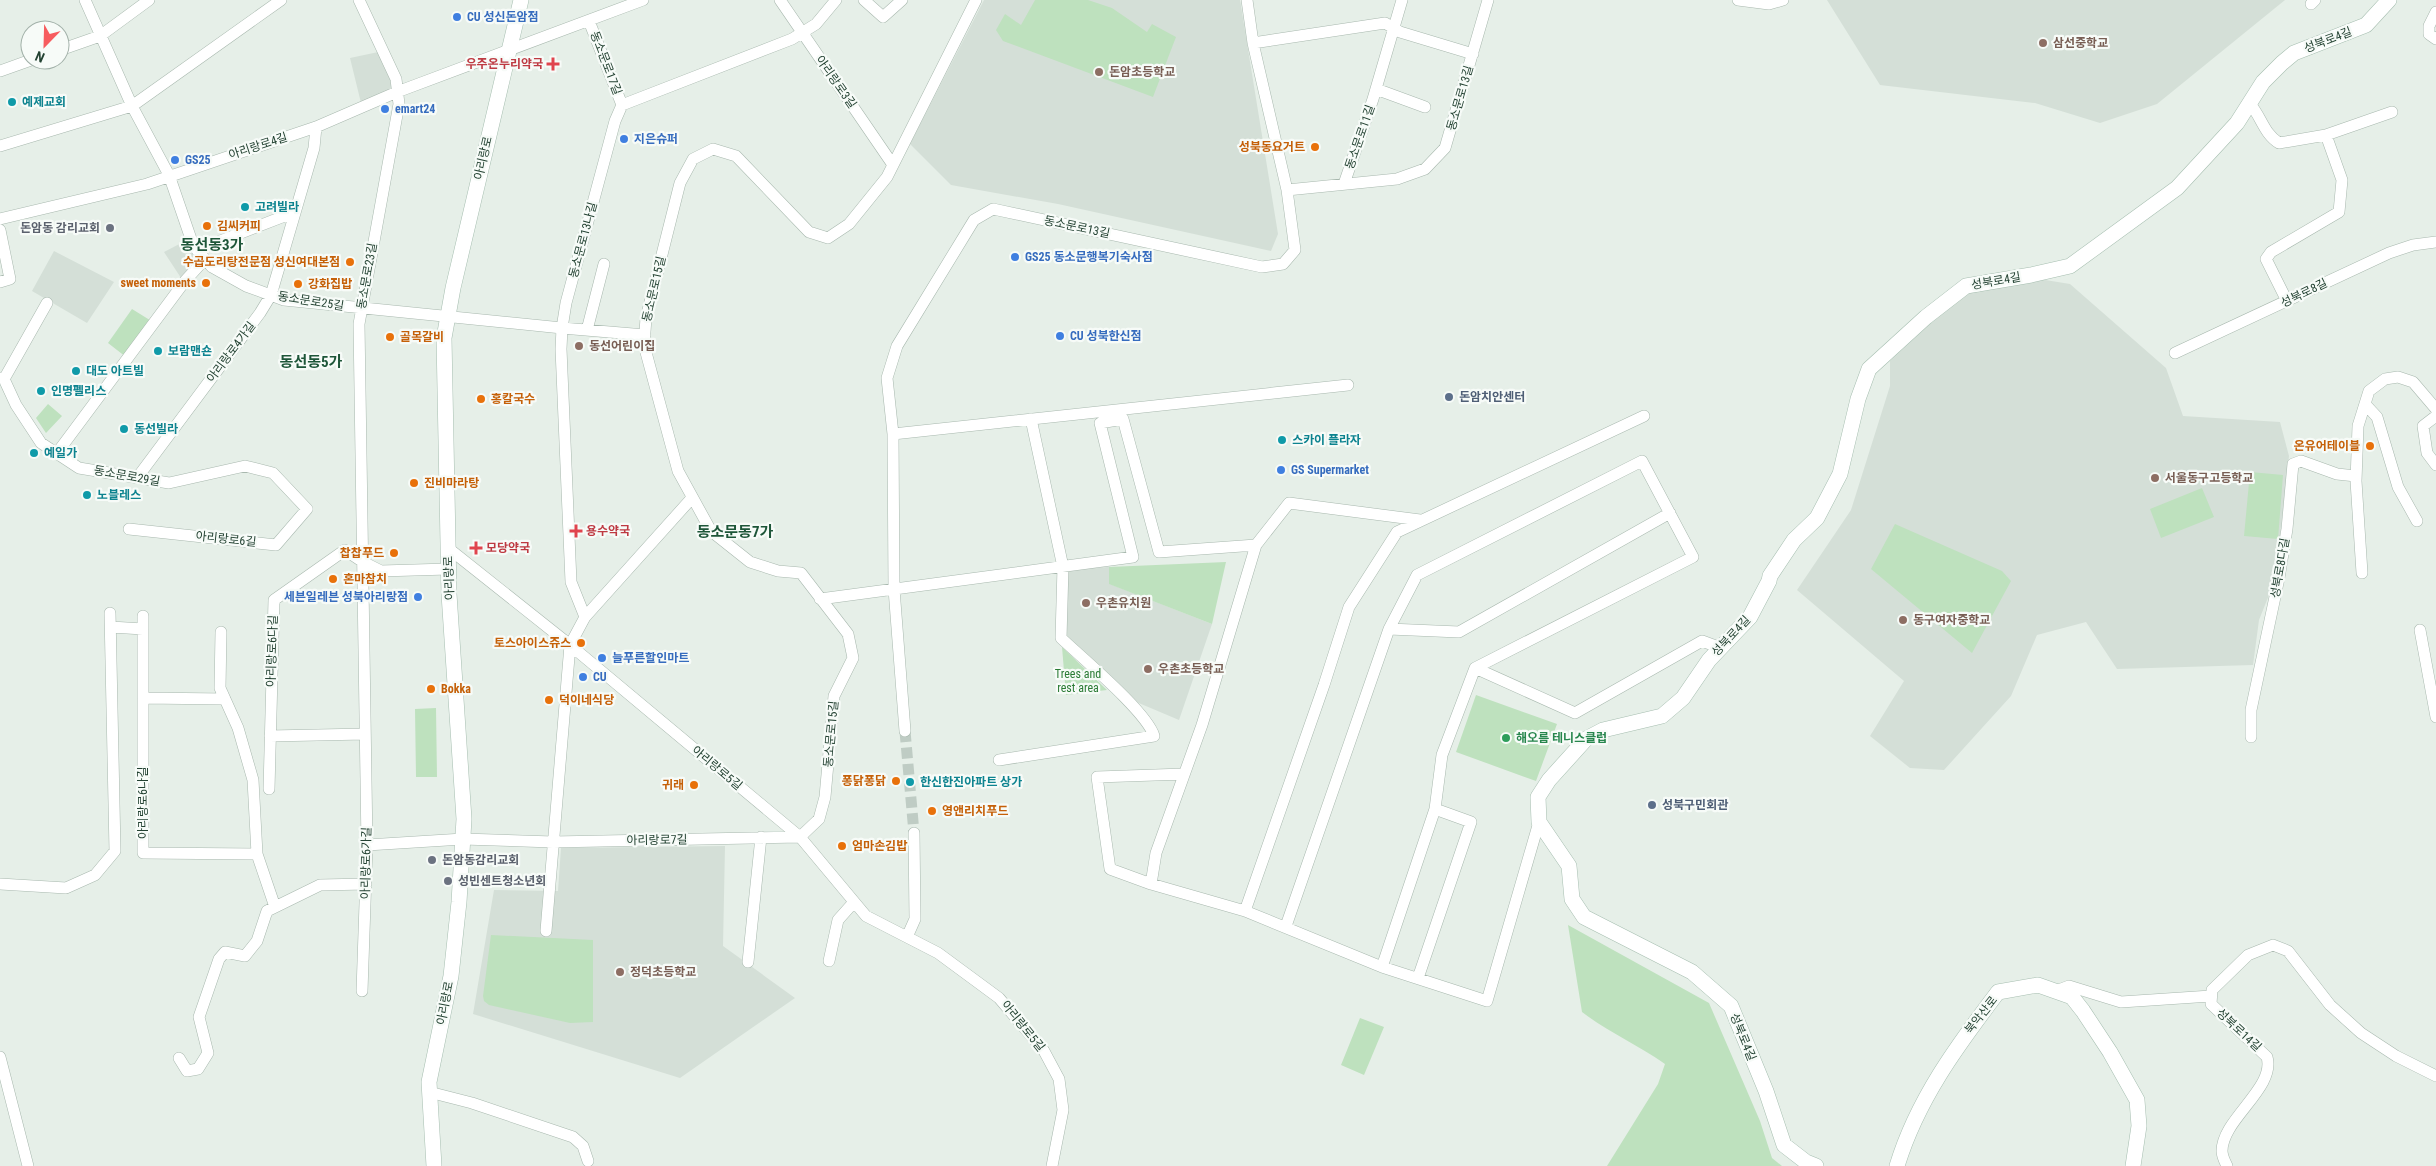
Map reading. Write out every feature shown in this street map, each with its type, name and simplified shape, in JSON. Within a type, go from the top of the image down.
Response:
[{"type":"street","name":"동소문로25길","points":[[85,0],[132,106],[169,175],[191,239],[212,267],[246,286],[284,300],[447,317]]},
{"type":"street","points":[[70,46],[100,36],[149,0]]},
{"type":"street","points":[[0,146],[132,106],[281,0]]},
{"type":"street","name":"동소문로23길","points":[[359,0],[396,78],[399,104],[359,324],[363,562]]},
{"type":"street","name":"아리랑로","points":[[434,1166],[429,1092],[451,976],[459,902],[463,839],[460,736],[448,569],[444,338],[447,317],[521,0]]},
{"type":"street","name":"동소문로17길","points":[[508,52],[643,0]]},
{"type":"street","name":"아리랑로3길","points":[[780,0],[892,165]]},
{"type":"street","points":[[622,106],[792,39],[816,24],[836,0]]},
{"type":"street","points":[[864,0],[883,17],[902,0]]},
{"type":"street","name":"동소문로15길","points":[[800,837],[819,819],[825,797],[834,696],[852,658],[848,634],[801,573],[778,571],[750,562],[711,531],[691,499],[678,471],[644,344],[646,318],[680,183],[693,159],[713,149],[736,156],[810,232],[828,238],[850,224],[886,176],[976,0]]},
{"type":"street","name":"동소문로13길","points":[[892,434],[887,378],[896,346],[974,220],[993,209],[1262,267],[1283,264],[1295,250],[1287,190],[1253,43],[1247,0]]},
{"type":"street","name":"동소문로11길","points":[[1344,184],[1376,89],[1402,0]]},
{"type":"street","name":"동소문로13길","points":[[1287,190],[1397,179],[1425,169],[1446,148],[1488,0]]},
{"type":"street","points":[[1738,0],[1769,4],[1783,0]]},
{"type":"street","name":"성북로4길","points":[[1816,1166],[1806,1162],[1784,1145],[1766,1091],[1731,1006],[1692,972],[1584,917],[1572,899],[1569,866],[1539,822],[1538,797],[1549,780],[1586,740],[1603,730],[1662,716],[1683,698],[1709,660],[1750,617],[1770,576],[1794,540],[1817,518],[1840,474],[1858,399],[1869,369],[1926,317],[1966,286],[2070,266],[2176,188],[2237,123],[2263,82],[2294,53],[2366,25],[2389,0]]},
{"type":"street","points":[[2436,12],[2429,26],[2429,34],[2436,38]]},
{"type":"street","name":"동소문로17길","points":[[589,21],[622,106]]},
{"type":"street","points":[[1253,43],[1385,23],[1394,28],[1473,54]]},
{"type":"street","name":"아리랑로4길","points":[[0,220],[147,184],[316,127],[397,92],[508,52]]},
{"type":"street","points":[[0,71],[20,64]]},
{"type":"street","name":"동소문로11길","points":[[1376,89],[1425,106]]},
{"type":"street","points":[[2250,104],[2257,112],[2270,137],[2278,143],[2326,135],[2392,112]]},
{"type":"street","name":"동소문로13나길","points":[[585,617],[570,582],[561,349],[562,328],[566,303],[615,121],[622,106]]},
{"type":"street","name":"아리랑로4가길","points":[[137,478],[260,313],[271,295],[314,148],[316,127]]},
{"type":"street","points":[[2287,302],[2266,259],[2271,252],[2339,212],[2342,180],[2326,135]]},
{"type":"street","points":[[57,453],[185,281],[201,254],[295,212]]},
{"type":"street","points":[[0,230],[10,279],[0,282]]},
{"type":"street","name":"성북로8길","points":[[2175,353],[2389,253],[2413,245],[2436,242]]},
{"type":"street","points":[[587,330],[604,264]]},
{"type":"street","name":"동소문로29길","points":[[47,304],[2,379],[16,405],[41,443],[79,468],[169,483],[245,466],[273,473],[306,509]]},
{"type":"street","points":[[447,317],[644,334]]},
{"type":"street","points":[[2362,573],[2356,476],[2358,426],[2369,391],[2385,379],[2398,377],[2413,382],[2436,409]]},
{"type":"street","points":[[906,731],[894,589],[892,434],[1348,385]]},
{"type":"street","points":[[2365,404],[2377,417],[2398,488],[2417,521]]},
{"type":"street","points":[[1245,911],[1324,685],[1349,607],[1397,532],[1644,416]]},
{"type":"street","points":[[2436,416],[2423,426],[2427,454],[2436,465]]},
{"type":"street","points":[[999,760],[1154,736],[1151,726],[1061,638],[1063,566],[1031,419]]},
{"type":"street","points":[[820,599],[1133,557],[1100,423],[1123,419],[1159,552],[1256,546]]},
{"type":"street","points":[[1286,926],[1389,629],[1417,575],[1642,460],[1693,557],[1475,668],[1442,755],[1435,809],[1382,966]]},
{"type":"street","name":"성북로8다길","points":[[2251,737],[2251,710],[2279,578],[2293,464],[2301,461],[2337,474],[2356,476]]},
{"type":"street","points":[[546,931],[570,645],[585,617],[691,499]]},
{"type":"street","points":[[1151,884],[1156,853],[1202,725],[1256,546],[1289,503],[1420,520]]},
{"type":"street","name":"아리랑로6길","points":[[129,528],[276,545],[306,509]]},
{"type":"street","points":[[1389,629],[1459,632],[1670,513]]},
{"type":"street","name":"아리랑로5길","points":[[448,548],[570,645],[800,837],[866,916],[938,953],[1000,998],[1044,1051],[1059,1080],[1063,1110],[1052,1166]]},
{"type":"street","name":"아리랑로6다길","points":[[268,789],[274,600],[345,550],[363,562]]},
{"type":"street","points":[[363,562],[381,571],[448,569]]},
{"type":"street","name":"아리랑로6가길","points":[[362,991],[367,845],[363,562]]},
{"type":"street","points":[[0,884],[66,888],[95,875],[115,851],[110,613]]},
{"type":"street","name":"아리랑로6나길","points":[[143,616],[143,853],[257,854]]},
{"type":"street","points":[[111,626],[143,629]]},
{"type":"street","points":[[2420,630],[2435,716]]},
{"type":"street","points":[[221,632],[220,688],[238,728],[253,780],[257,854],[275,907]]},
{"type":"street","points":[[1475,668],[1575,713],[1702,641],[1721,648]]},
{"type":"street","points":[[143,698],[225,699]]},
{"type":"street","points":[[270,736],[365,734]]},
{"type":"street","points":[[1184,774],[1097,777],[1110,870],[1245,911],[1382,966],[1487,1002],[1539,822]]},
{"type":"street","points":[[1418,978],[1471,822],[1435,809]]},
{"type":"street","points":[[907,937],[915,919],[914,833]]},
{"type":"street","points":[[748,962],[761,837]]},
{"type":"street","name":"아리랑로7길","points":[[463,839],[553,842],[800,837]]},
{"type":"street","points":[[367,845],[463,839]]},
{"type":"street","points":[[179,1058],[187,1071],[198,1069],[208,1053],[199,1017],[218,960],[225,952],[245,956],[256,941],[267,911],[320,885],[366,884]]},
{"type":"street","points":[[829,961],[838,920],[854,902]]},
{"type":"street","name":"성북로14길","points":[[2227,1166],[2222,1151],[2226,1133],[2261,1084],[2269,1064],[2267,1058],[2211,1004],[2211,996],[2212,990],[2248,955],[2273,945],[2288,951],[2330,1005],[2361,1033],[2396,1056],[2436,1076]]},
{"type":"street","name":"북악산로","points":[[1897,1166],[1916,1115],[1960,1043],[1998,992],[2038,985],[2072,997],[2110,1052],[2137,1100],[2139,1126],[2133,1166]]},
{"type":"street","points":[[2056,992],[2069,986],[2121,1002],[2211,996]]},
{"type":"street","points":[[0,1057],[28,1166]]},
{"type":"street","points":[[429,1092],[472,1102],[573,1137],[583,1146],[588,1161]]},
{"type":"shaded area","name":"돈암초등학교","points":[[984,0],[1240,0],[1278,234],[1271,251],[1058,204],[951,185],[910,144]]},
{"type":"shaded area","name":"삼선중학교","points":[[1827,0],[2285,0],[2157,104],[2100,123],[2035,103],[1880,85]]},
{"type":"shaded area","points":[[383,51],[397,92],[362,107],[350,58]]},
{"type":"shaded area","points":[[189,239],[203,259],[183,281],[164,252]]},
{"type":"shaded area","points":[[54,251],[114,282],[87,323],[32,291]]},
{"type":"shaded area","points":[[2033,278],[2070,284],[2166,368],[2183,416],[2280,422],[2289,456],[2275,580],[2259,620],[2253,665],[2117,669],[2086,622],[2037,635],[2011,696],[1944,770],[1910,768],[1870,736],[1904,681],[1797,590],[1851,510],[1890,386],[1890,361],[1966,291]]},
{"type":"shaded area","name":"우촌초등학교","points":[[1109,567],[1110,584],[1212,624],[1179,720],[1134,701],[1064,637],[1066,569]]},
{"type":"shaded area","name":"정덕초등학교","points":[[725,846],[723,946],[795,998],[680,1078],[473,1014],[494,890],[558,891],[561,848]]},
{"type":"green space","points":[[1035,0],[1088,0],[1112,8],[1147,32],[1152,24],[1176,37],[1153,97],[1003,41],[996,30],[1005,14],[1021,25]]},
{"type":"green space","points":[[132,309],[153,322],[126,357],[108,343]]},
{"type":"green space","points":[[48,404],[62,416],[46,433],[36,418]]},
{"type":"green space","points":[[2250,472],[2283,475],[2278,539],[2244,536]]},
{"type":"green space","points":[[2202,488],[2214,517],[2161,538],[2150,509]]},
{"type":"green space","points":[[1895,524],[2002,571],[2011,581],[1972,653],[1871,569]]},
{"type":"green space","points":[[1226,562],[1212,624],[1109,584],[1109,567]]},
{"type":"green space","name":"Trees and rest area","points":[[1062,647],[1107,690],[1066,695]]},
{"type":"green space","name":"해오름 테니스클럽","points":[[1476,695],[1557,724],[1536,781],[1456,752]]},
{"type":"green space","points":[[436,708],[437,777],[416,777],[415,709]]},
{"type":"green space","points":[[1568,925],[1709,1003],[1760,1121],[1772,1158],[1782,1166],[1607,1166],[1658,1084],[1665,1064],[1582,1012]]},
{"type":"green space","points":[[491,935],[593,940],[593,1022],[570,1023],[489,1005],[484,1001],[483,996]]},
{"type":"green space","points":[[1360,1018],[1384,1027],[1364,1075],[1341,1065]]},
{"type":"tunnel","points":[[905,731],[914,833]]},
{"type":"place","name":"CU 성신돈암점","points":[[457,17]]},
{"type":"place","name":"삼선중학교","points":[[2043,43]]},
{"type":"place","name":"우주온누리약국","points":[[553,64]]},
{"type":"place","name":"돈암초등학교","points":[[1099,72]]},
{"type":"place","name":"예제교회","points":[[12,102]]},
{"type":"place","name":"emart24","points":[[385,109]]},
{"type":"place","name":"지은슈퍼","points":[[624,139]]},
{"type":"place","name":"성북동요거트","points":[[1315,147]]},
{"type":"place","name":"GS25","points":[[175,160]]},
{"type":"place","name":"고려빌라","points":[[245,207]]},
{"type":"place","name":"김씨커피","points":[[207,226]]},
{"type":"place","name":"돈암동 감리교회","points":[[110,228]]},
{"type":"place","name":"GS25 동소문행복기숙사점","points":[[1015,257]]},
{"type":"place","name":"수곱도리탕전문점 성신여대본점","points":[[350,262]]},
{"type":"place","name":"sweet moments","points":[[206,283]]},
{"type":"place","name":"강화집밥","points":[[298,284]]},
{"type":"place","name":"CU 성북한신점","points":[[1060,336]]},
{"type":"place","name":"골목갈비","points":[[390,337]]},
{"type":"place","name":"동선어린이집","points":[[579,346]]},
{"type":"place","name":"보람맨숀","points":[[158,351]]},
{"type":"place","name":"대도 아트빌","points":[[76,371]]},
{"type":"place","name":"인명펠리스","points":[[41,391]]},
{"type":"place","name":"돈암치안센터","points":[[1449,397]]},
{"type":"place","name":"홍칼국수","points":[[481,399]]},
{"type":"place","name":"동선빌라","points":[[124,429]]},
{"type":"place","name":"스카이 플라자","points":[[1282,440]]},
{"type":"place","name":"온유어테이블","points":[[2370,446]]},
{"type":"place","name":"예일가","points":[[34,453]]},
{"type":"place","name":"GS Supermarket","points":[[1281,470]]},
{"type":"place","name":"서울동구고등학교","points":[[2155,478]]},
{"type":"place","name":"진비마라탕","points":[[414,483]]},
{"type":"place","name":"노블레스","points":[[87,495]]},
{"type":"place","name":"용수약국","points":[[576,531]]},
{"type":"place","name":"모당약국","points":[[476,548]]},
{"type":"place","name":"찹찹푸드","points":[[394,553]]},
{"type":"place","name":"혼마참치","points":[[333,579]]},
{"type":"place","name":"세븐일레븐 성북아리랑점","points":[[418,597]]},
{"type":"place","name":"우촌유치원","points":[[1086,603]]},
{"type":"place","name":"동구여자중학교","points":[[1903,620]]},
{"type":"place","name":"토스아이스쥬스","points":[[581,643]]},
{"type":"place","name":"늘푸른할인마트","points":[[602,658]]},
{"type":"place","name":"우촌초등학교","points":[[1148,669]]},
{"type":"place","name":"CU","points":[[583,677]]},
{"type":"place","name":"Bokka","points":[[431,689]]},
{"type":"place","name":"덕이네식당","points":[[549,700]]},
{"type":"place","name":"해오름 테니스클럽","points":[[1506,738]]},
{"type":"place","name":"퐁닭퐁닭","points":[[896,781]]},
{"type":"place","name":"한신한진아파트 상가","points":[[910,782]]},
{"type":"place","name":"귀래","points":[[694,785]]},
{"type":"place","name":"성북구민회관","points":[[1652,805]]},
{"type":"place","name":"영앤리치푸드","points":[[932,811]]},
{"type":"place","name":"엄마손김밥","points":[[842,846]]},
{"type":"place","name":"돈암동감리교회","points":[[432,860]]},
{"type":"place","name":"성빈센트청소년회","points":[[448,881]]},
{"type":"place","name":"정덕초등학교","points":[[620,972]]},
{"type":"district","name":"동선동3가","points":[[212,245]]},
{"type":"district","name":"동선동5가","points":[[311,362]]},
{"type":"district","name":"동소문동7가","points":[[735,532]]}]
